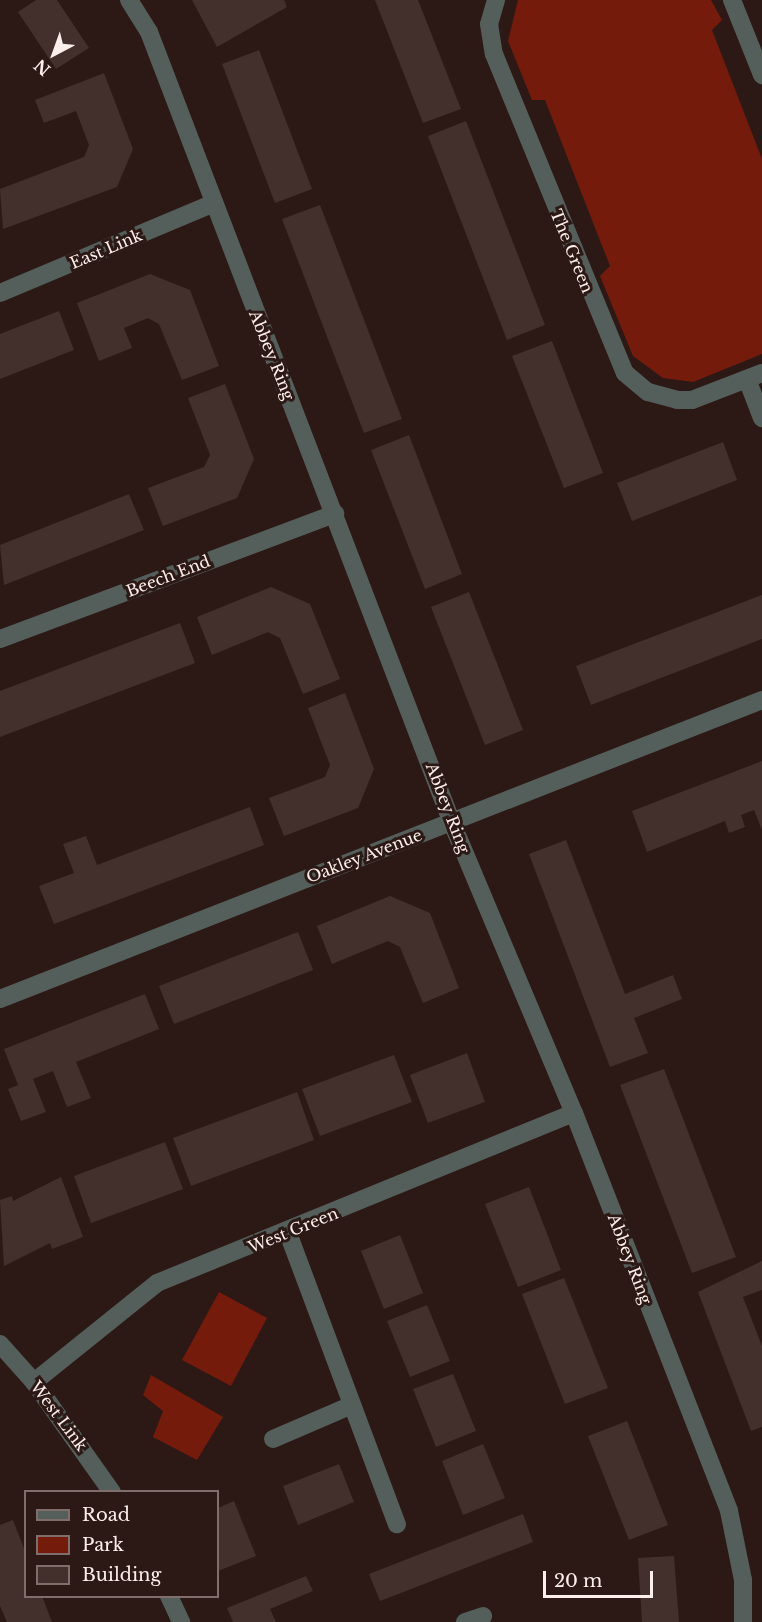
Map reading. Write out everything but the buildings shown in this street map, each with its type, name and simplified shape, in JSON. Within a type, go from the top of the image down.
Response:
[{"type":"street","name":"Abbey Ring","points":[[129,0],[149,32],[212,204],[335,514],[452,823],[574,1113],[729,1511],[743,1580],[743,1622]]},
{"type":"street","name":"The Green","points":[[496,0],[489,24],[494,54],[616,361],[635,384],[677,400],[754,376],[762,418]]},
{"type":"street","points":[[732,0],[762,75]]},
{"type":"street","name":"East Link","points":[[1,290],[212,204]]},
{"type":"street","name":"Beech End","points":[[0,639],[335,514]]},
{"type":"street","name":"Oakley Avenue","points":[[0,999],[762,700]]},
{"type":"street","name":"West Green","points":[[34,1382],[158,1283],[288,1233],[574,1113]]},
{"type":"street","points":[[288,1233],[397,1524]]},
{"type":"street","name":"West Link","points":[[0,1344],[34,1382],[111,1490]]},
{"type":"street","points":[[273,1440],[352,1405]]},
{"type":"street","points":[[170,1598],[182,1622]]},
{"type":"street","points":[[465,1622],[483,1616]]},
{"type":"green space","points":[[518,0],[711,0],[722,20],[712,30],[762,159],[762,354],[693,382],[663,378],[633,356],[600,276],[610,266],[545,100],[532,100],[508,41]]},
{"type":"green space","points":[[219,1292],[267,1318],[231,1386],[182,1360]]},
{"type":"green space","points":[[151,1375],[223,1417],[197,1460],[153,1437],[163,1411],[143,1395]]}]
